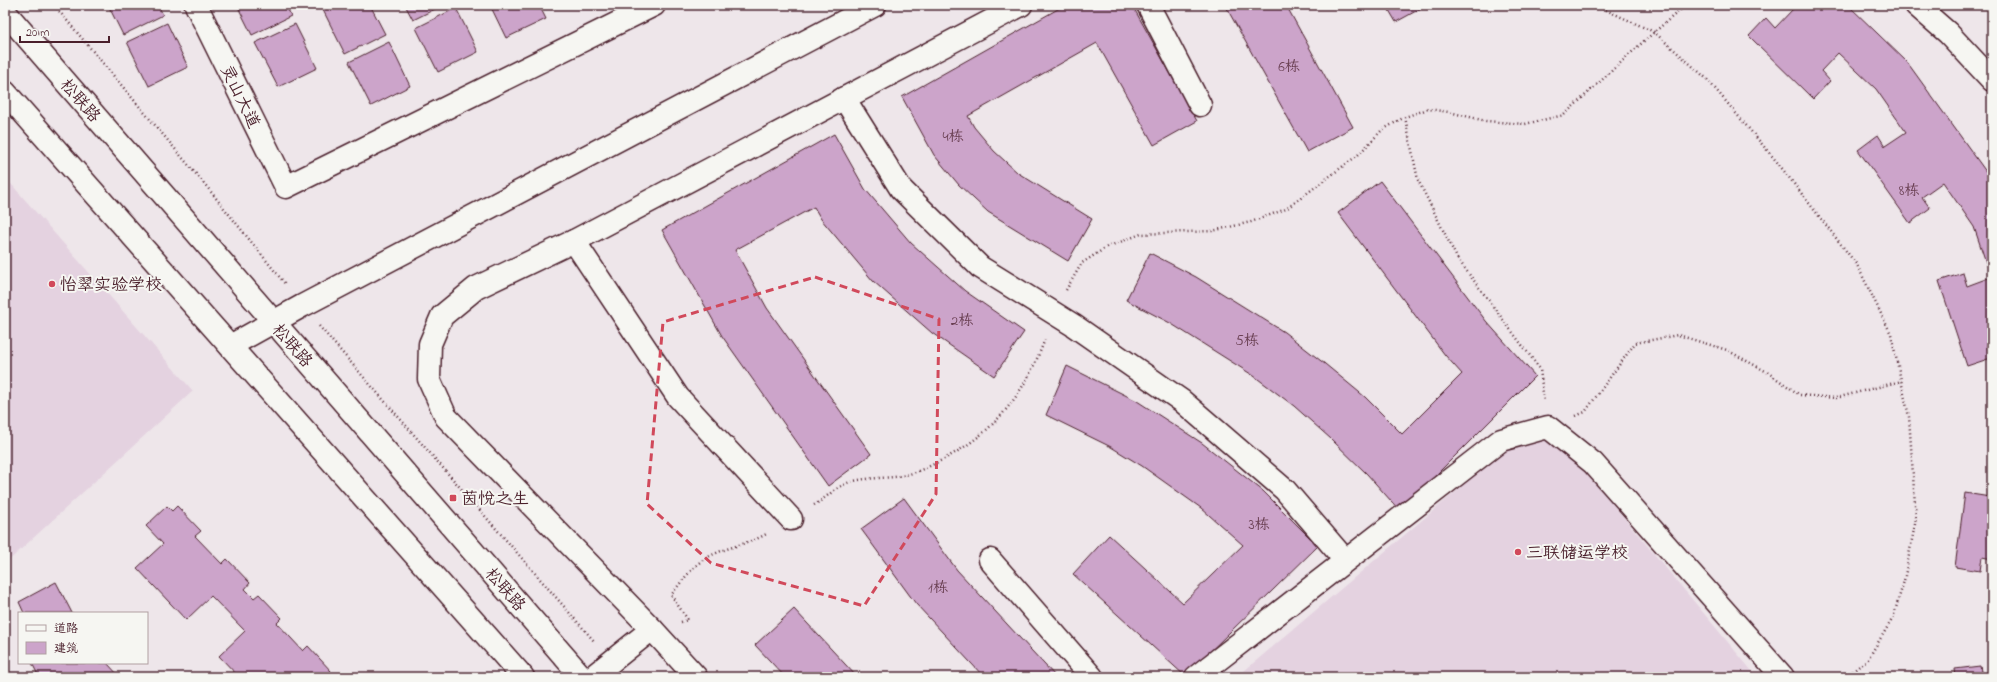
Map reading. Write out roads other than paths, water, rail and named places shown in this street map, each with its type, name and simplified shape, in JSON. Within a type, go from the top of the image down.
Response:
[{"type":"street","name":"灵山大道","points":[[196,5],[286,187],[654,5]]},
{"type":"street","points":[[230,346],[302,306],[875,5]]},
{"type":"street","points":[[696,677],[652,629],[446,417],[429,379],[430,344],[442,316],[476,288],[574,241],[1020,5]]},
{"type":"street","points":[[1148,5],[1200,105]]},
{"type":"street","points":[[1916,5],[1948,33],[1992,80]]},
{"type":"street","name":"松联路","points":[[5,12],[582,677]]},
{"type":"street","points":[[5,92],[523,677]]},
{"type":"street","points":[[844,98],[901,189],[980,267],[1054,313],[1182,401],[1285,490],[1345,560]]},
{"type":"street","points":[[574,241],[678,397],[790,519]]},
{"type":"street","points":[[1196,677],[1501,440],[1548,427],[1592,463],[1783,677]]},
{"type":"street","points":[[990,560],[1092,677]]},
{"type":"street","points":[[592,677],[652,629]]},
{"type":"place","name":"怡翠实验学校","points":[[52,284]]},
{"type":"place","name":"茵悦之生","points":[[453,498]]},
{"type":"place","name":"三联储运学校","points":[[1518,552]]}]
